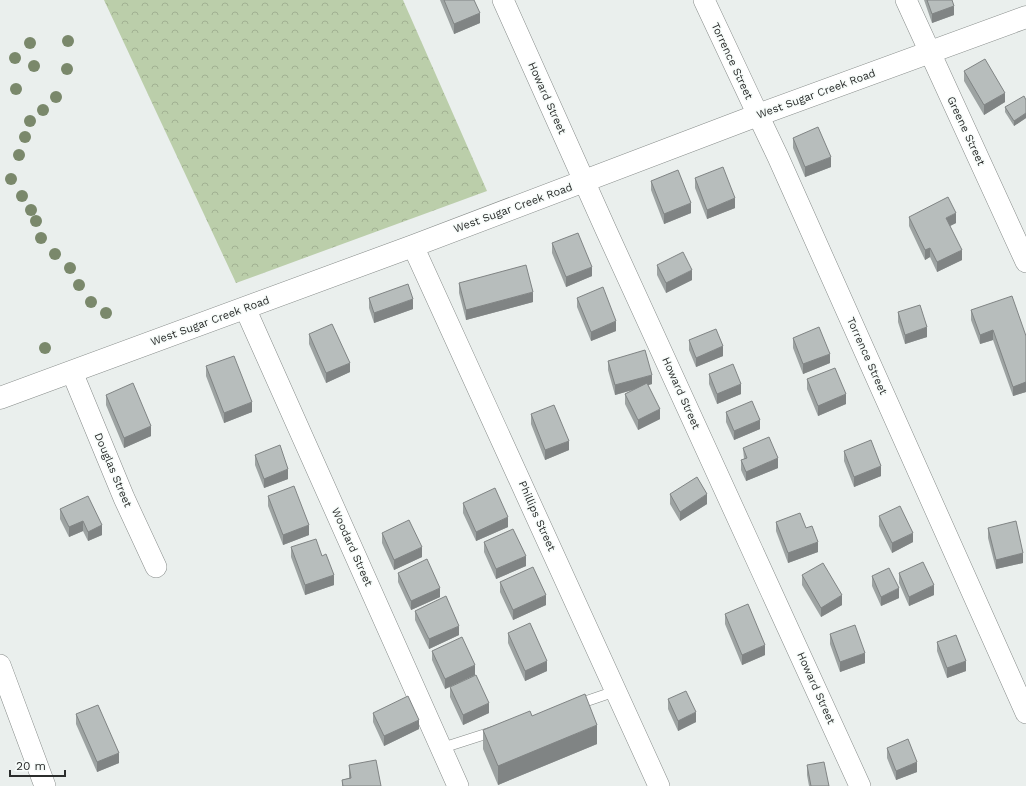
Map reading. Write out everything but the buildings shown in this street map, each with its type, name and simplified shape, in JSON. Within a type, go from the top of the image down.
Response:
[{"type":"main road","name":"West Sugar Creek Road","points":[[0,398],[413,246],[526,202],[585,182],[635,161],[758,115],[1026,17]]},
{"type":"street","name":"Howard Street","points":[[504,0],[738,520],[860,786]]},
{"type":"street","name":"Torrence Street","points":[[704,0],[778,157],[1026,713]]},
{"type":"street","name":"Greene Street","points":[[906,0],[1026,262]]},
{"type":"street","name":"Phillips Street","points":[[413,246],[660,786]]},
{"type":"street","name":"Woodard Street","points":[[245,308],[458,786]]},
{"type":"street","name":"Douglas Street","points":[[72,372],[124,498],[156,567]]},
{"type":"street","points":[[0,665],[45,786]]},
{"type":"lane","points":[[563,708],[616,691]]},
{"type":"lane","points":[[442,748],[502,728]]},
{"type":"green space","points":[[104,0],[403,0],[487,191],[236,283]]}]
